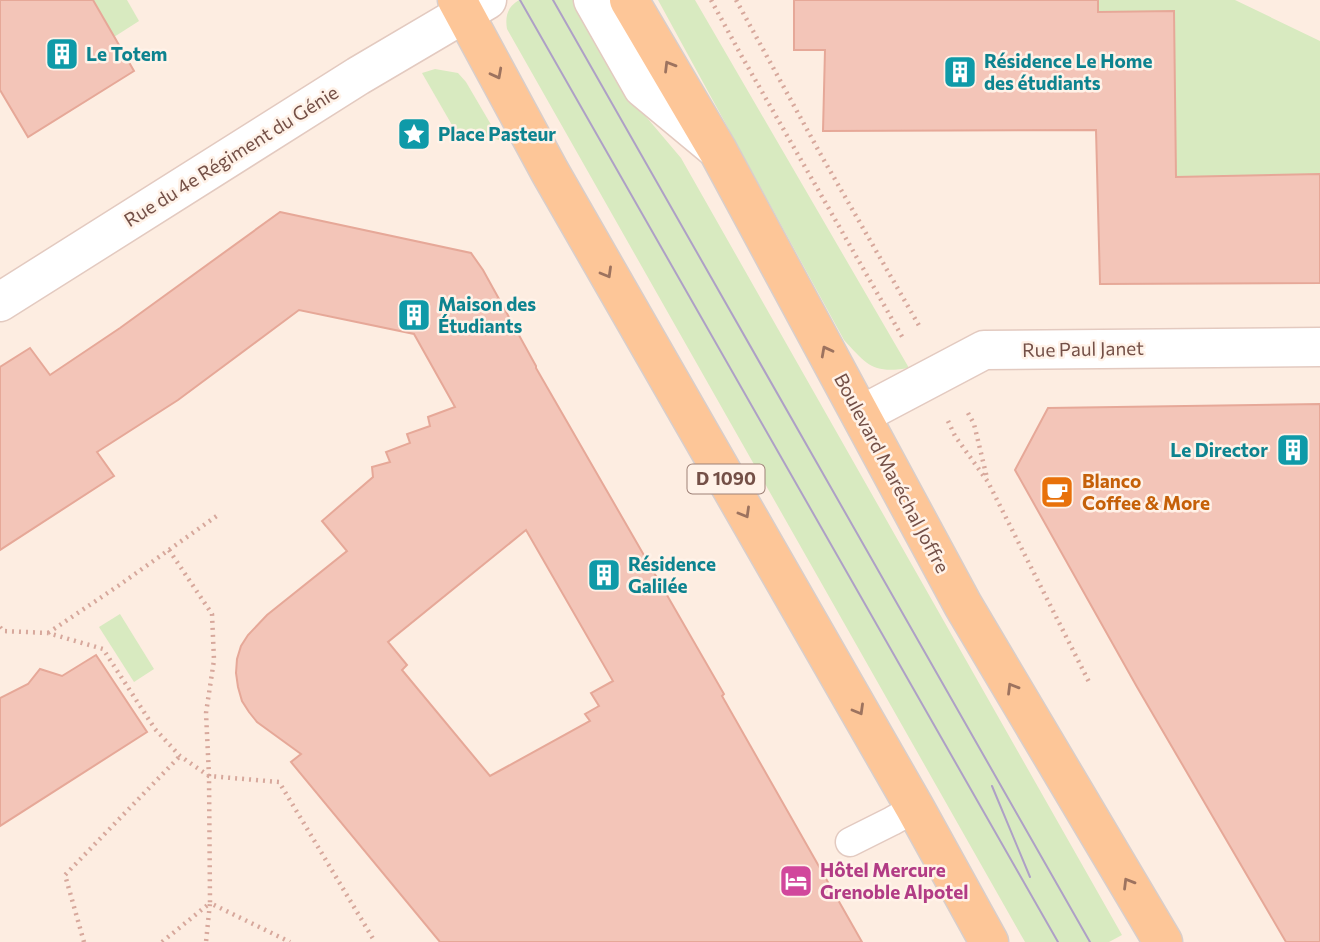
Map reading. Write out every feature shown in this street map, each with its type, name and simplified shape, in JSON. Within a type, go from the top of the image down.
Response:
[{"type":"main road","name":"Boulevard Maréchal Joffre","points":[[629,0],[718,151],[963,605],[1163,942]]},
{"type":"main road","name":"D 1090","points":[[469,5],[550,172],[989,942]]},
{"type":"street","points":[[593,0],[643,88],[718,151]]},
{"type":"street","name":"Rue du 4e Régiment du Génie","points":[[0,302],[469,5]]},
{"type":"street","name":"Rue Paul Janet","points":[[861,415],[984,351],[1320,347]]},
{"type":"lane","points":[[850,842],[915,808]]},
{"type":"path","points":[[710,0],[890,315],[974,424],[988,482]]},
{"type":"path","points":[[736,0],[821,155],[915,317],[956,436],[988,482],[1090,682]]},
{"type":"path","points":[[48,633],[218,515]]},
{"type":"path","points":[[169,550],[212,614],[214,660],[206,713],[211,904],[206,942]]},
{"type":"path","points":[[0,627],[3,631],[48,633],[103,649],[155,729],[180,756],[209,776],[279,782],[375,942]]},
{"type":"path","points":[[85,942],[65,875],[180,756]]},
{"type":"path","points":[[162,942],[211,904]]},
{"type":"path","points":[[211,904],[290,942]]},
{"type":"green space","points":[[93,0],[127,0],[139,21],[114,37]]},
{"type":"green space","points":[[519,0],[576,0],[637,106],[681,158],[1122,935],[1109,942],[1025,942],[507,29],[508,13]]},
{"type":"green space","points":[[658,0],[695,0],[909,368],[887,370],[872,366],[844,340]]},
{"type":"green space","points":[[1098,0],[1235,0],[1320,41],[1320,174],[1176,177],[1174,11],[1098,12]]},
{"type":"green space","points":[[435,69],[458,73],[500,140],[456,132],[422,73]]},
{"type":"green space","points":[[120,614],[154,669],[134,682],[99,627]]},
{"type":"building","name":"Le Totem","points":[[0,0],[93,0],[134,71],[28,137],[0,90]]},
{"type":"building","points":[[794,0],[1098,0],[1098,12],[1174,11],[1176,177],[1320,174],[1320,283],[1100,284],[1096,130],[823,131],[825,50],[794,50]]},
{"type":"building","points":[[280,212],[471,253],[724,694],[722,696],[862,942],[440,942],[291,762],[301,754],[257,722],[249,712],[242,701],[236,673],[241,646],[248,635],[267,615],[347,551],[322,521],[373,477],[372,467],[390,462],[386,452],[410,443],[407,434],[430,426],[428,417],[455,407],[414,334],[299,310],[178,400],[97,452],[114,476],[0,550],[0,367],[30,348],[50,375],[120,328]],"holes":[[[526,530],[613,681],[591,693],[599,706],[585,714],[590,721],[490,776],[402,670],[407,665],[388,642]]]},
{"type":"building","points":[[1320,404],[1320,942],[1286,942],[1137,687],[1015,470],[1048,408]]},
{"type":"building","points":[[96,655],[147,732],[0,826],[0,698],[28,684],[40,669],[62,676]]},
{"type":"tram line","points":[[520,0],[1058,942]]},
{"type":"tram line","points":[[553,0],[1090,942]]},
{"type":"tram line","points":[[992,786],[1030,877]]},
{"type":"place","name":"Le Totem","points":[[62,54]]},
{"type":"place","name":"Résidence Le Home des étudiants","points":[[960,72]]},
{"type":"place","name":"Place Pasteur","points":[[414,134]]},
{"type":"place","name":"Maison des Étudiants","points":[[414,315]]},
{"type":"place","name":"Le Director","points":[[1293,450]]},
{"type":"place","name":"Blanco Coffee & More","points":[[1057,492]]},
{"type":"place","name":"Résidence Galilée","points":[[604,575]]},
{"type":"place","name":"Hôtel Mercure Grenoble Alpotel","points":[[796,881]]}]
